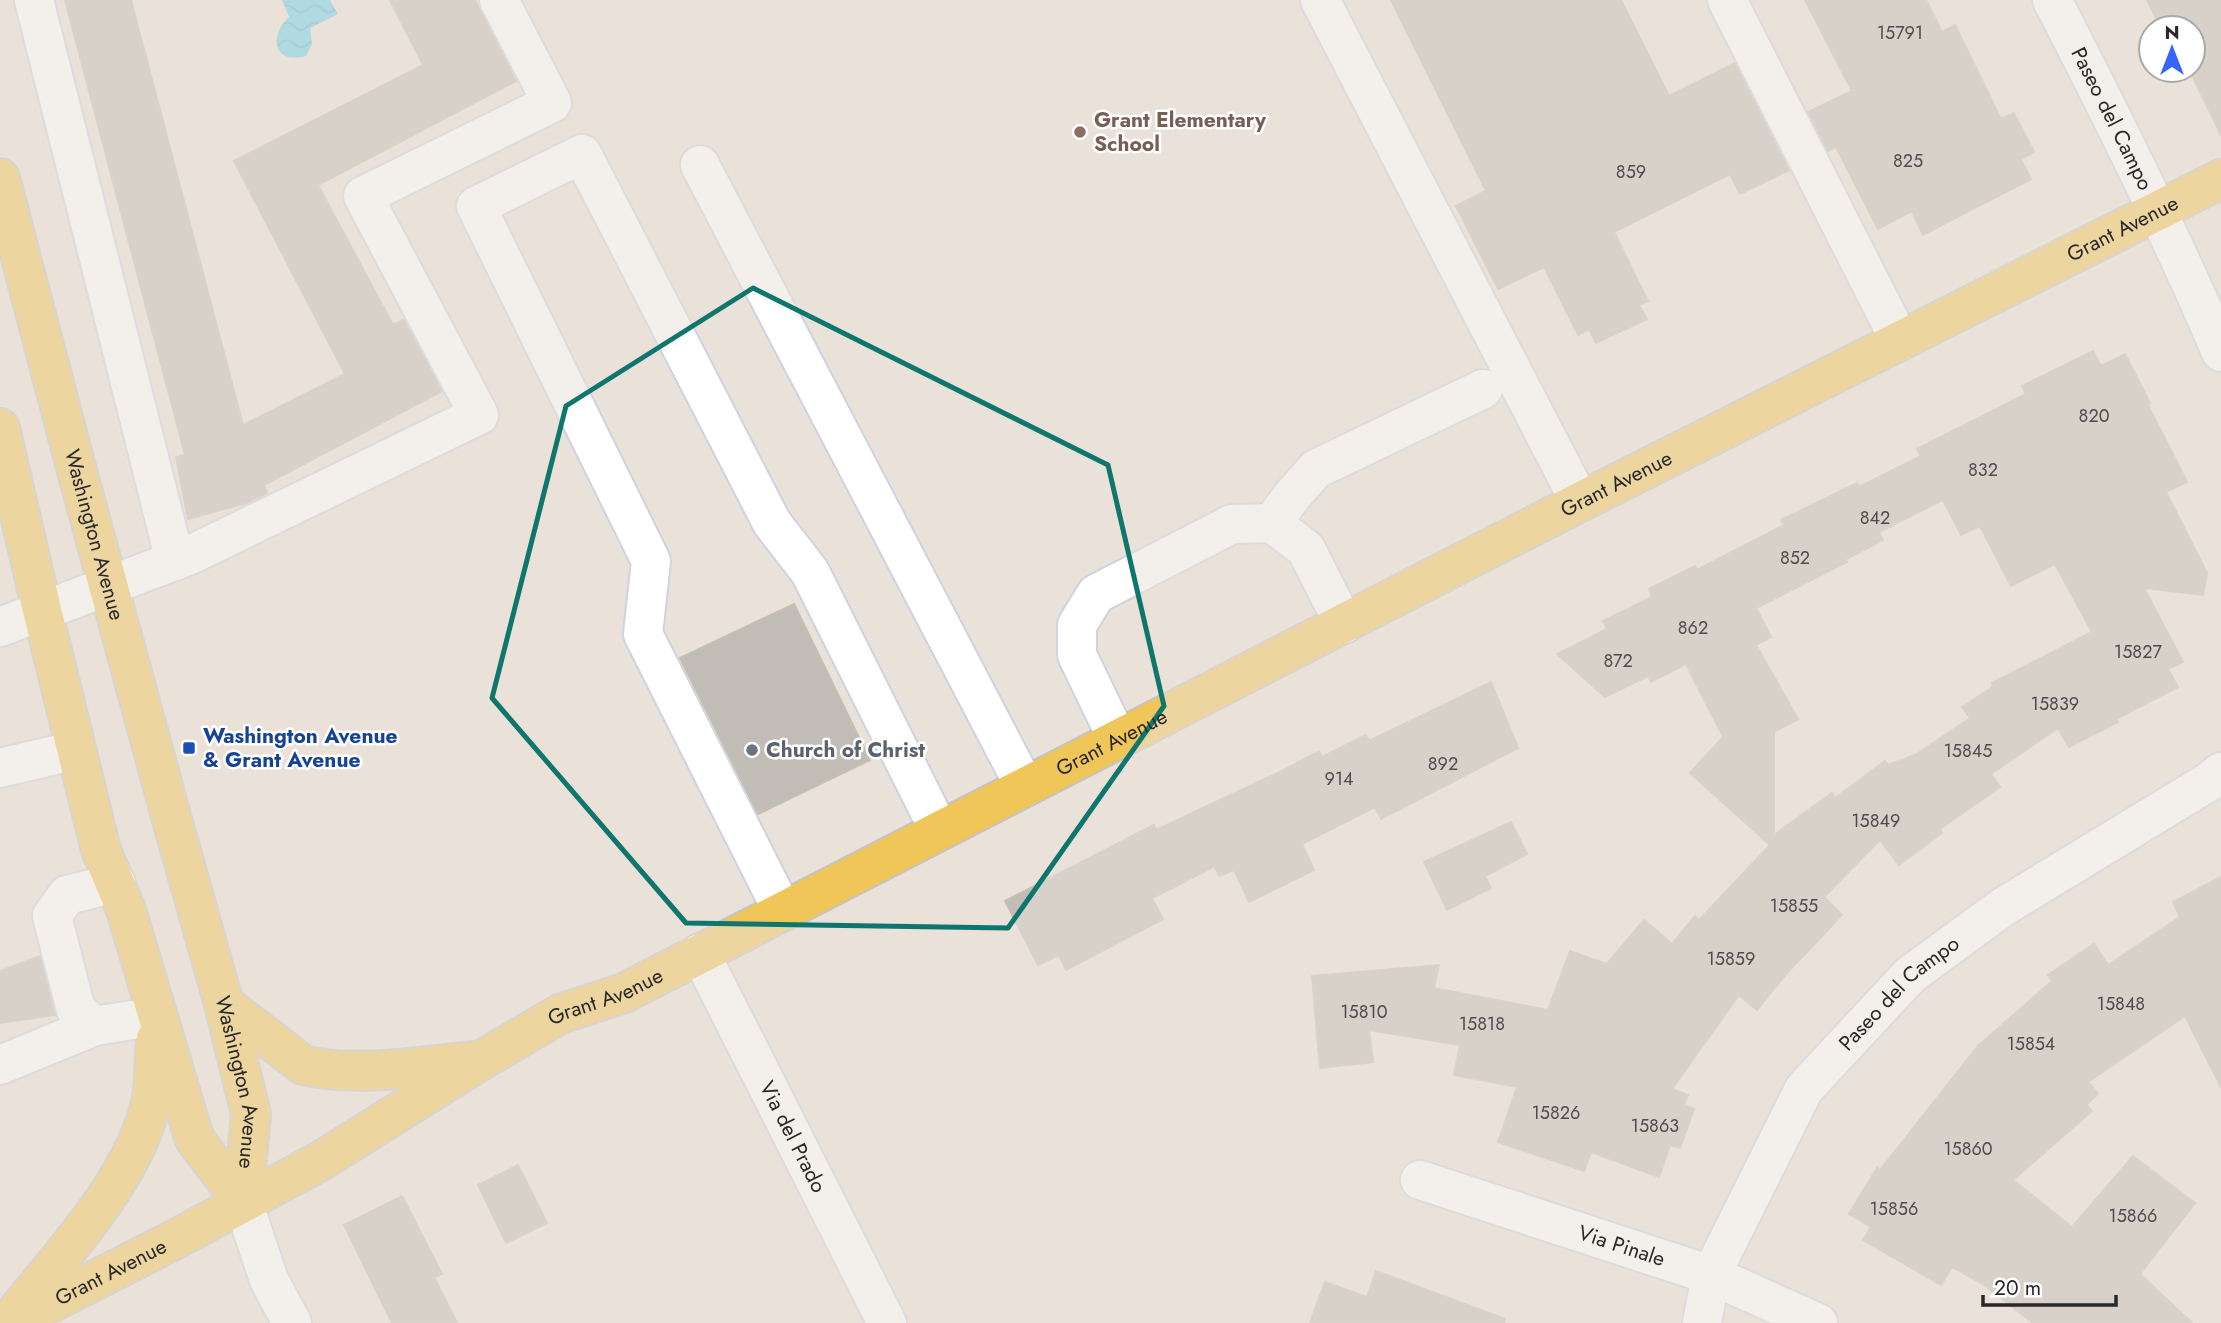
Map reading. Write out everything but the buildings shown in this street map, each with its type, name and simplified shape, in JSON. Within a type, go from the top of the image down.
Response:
[{"type":"main road","name":"Washington Avenue","points":[[0,178],[224,1004],[251,1114],[243,1202]]},
{"type":"main road","name":"Grant Avenue","points":[[10,1323],[319,1162],[560,1014],[624,993],[1580,502],[2221,179]]},
{"type":"main road","name":"Washington Avenue","points":[[0,428],[101,850],[127,910],[196,1141],[243,1202]]},
{"type":"main road","points":[[224,1004],[303,1065],[314,1068],[343,1072],[480,1061]]},
{"type":"main road","points":[[10,1323],[106,1198],[135,1149],[152,1097],[157,1016]]},
{"type":"street","points":[[34,0],[175,561]]},
{"type":"street","points":[[0,627],[175,561],[479,415],[363,196],[552,103],[499,0]]},
{"type":"street","points":[[1320,0],[1580,502]]},
{"type":"street","points":[[1727,0],[1900,341]]},
{"type":"street","name":"Paseo del Campo","points":[[2052,0],[2158,211],[2221,352]]},
{"type":"street","points":[[782,910],[643,634],[651,561],[476,206],[582,153],[772,523],[810,572],[939,830]]},
{"type":"street","points":[[700,165],[1025,787]]},
{"type":"street","points":[[1272,523],[1316,469],[1483,389]]},
{"type":"street","points":[[1117,738],[1077,655],[1077,625],[1096,594],[1232,524],[1272,523],[1306,549],[1344,624]]},
{"type":"street","points":[[0,768],[76,750]]},
{"type":"street","name":"Paseo del Campo","points":[[1702,1323],[1711,1275],[1804,1089],[1910,975],[2003,907],[2221,772]]},
{"type":"street","points":[[95,1026],[76,1010],[52,916],[67,895],[116,883]]},
{"type":"street","name":"Via del Prado","points":[[700,953],[887,1323]]},
{"type":"street","points":[[0,1065],[95,1026],[157,1016]]},
{"type":"street","name":"Via Pinale","points":[[1420,1180],[1711,1275],[1818,1323]]},
{"type":"street","points":[[243,1202],[269,1280],[292,1323]]},
{"type":"highlighted area","points":[[753,288],[1108,465],[1164,706],[1008,928],[686,923],[492,698],[566,406]]},
{"type":"water","points":[[282,0],[330,0],[338,14],[310,28],[312,44],[306,56],[287,57],[278,47],[278,33],[289,17]]},
{"type":"place","name":"Grant Elementary School","points":[[1080,132]]},
{"type":"place","name":"Washington Avenue & Grant Avenue","points":[[189,748]]},
{"type":"place","name":"Church of Christ","points":[[752,750]]}]
